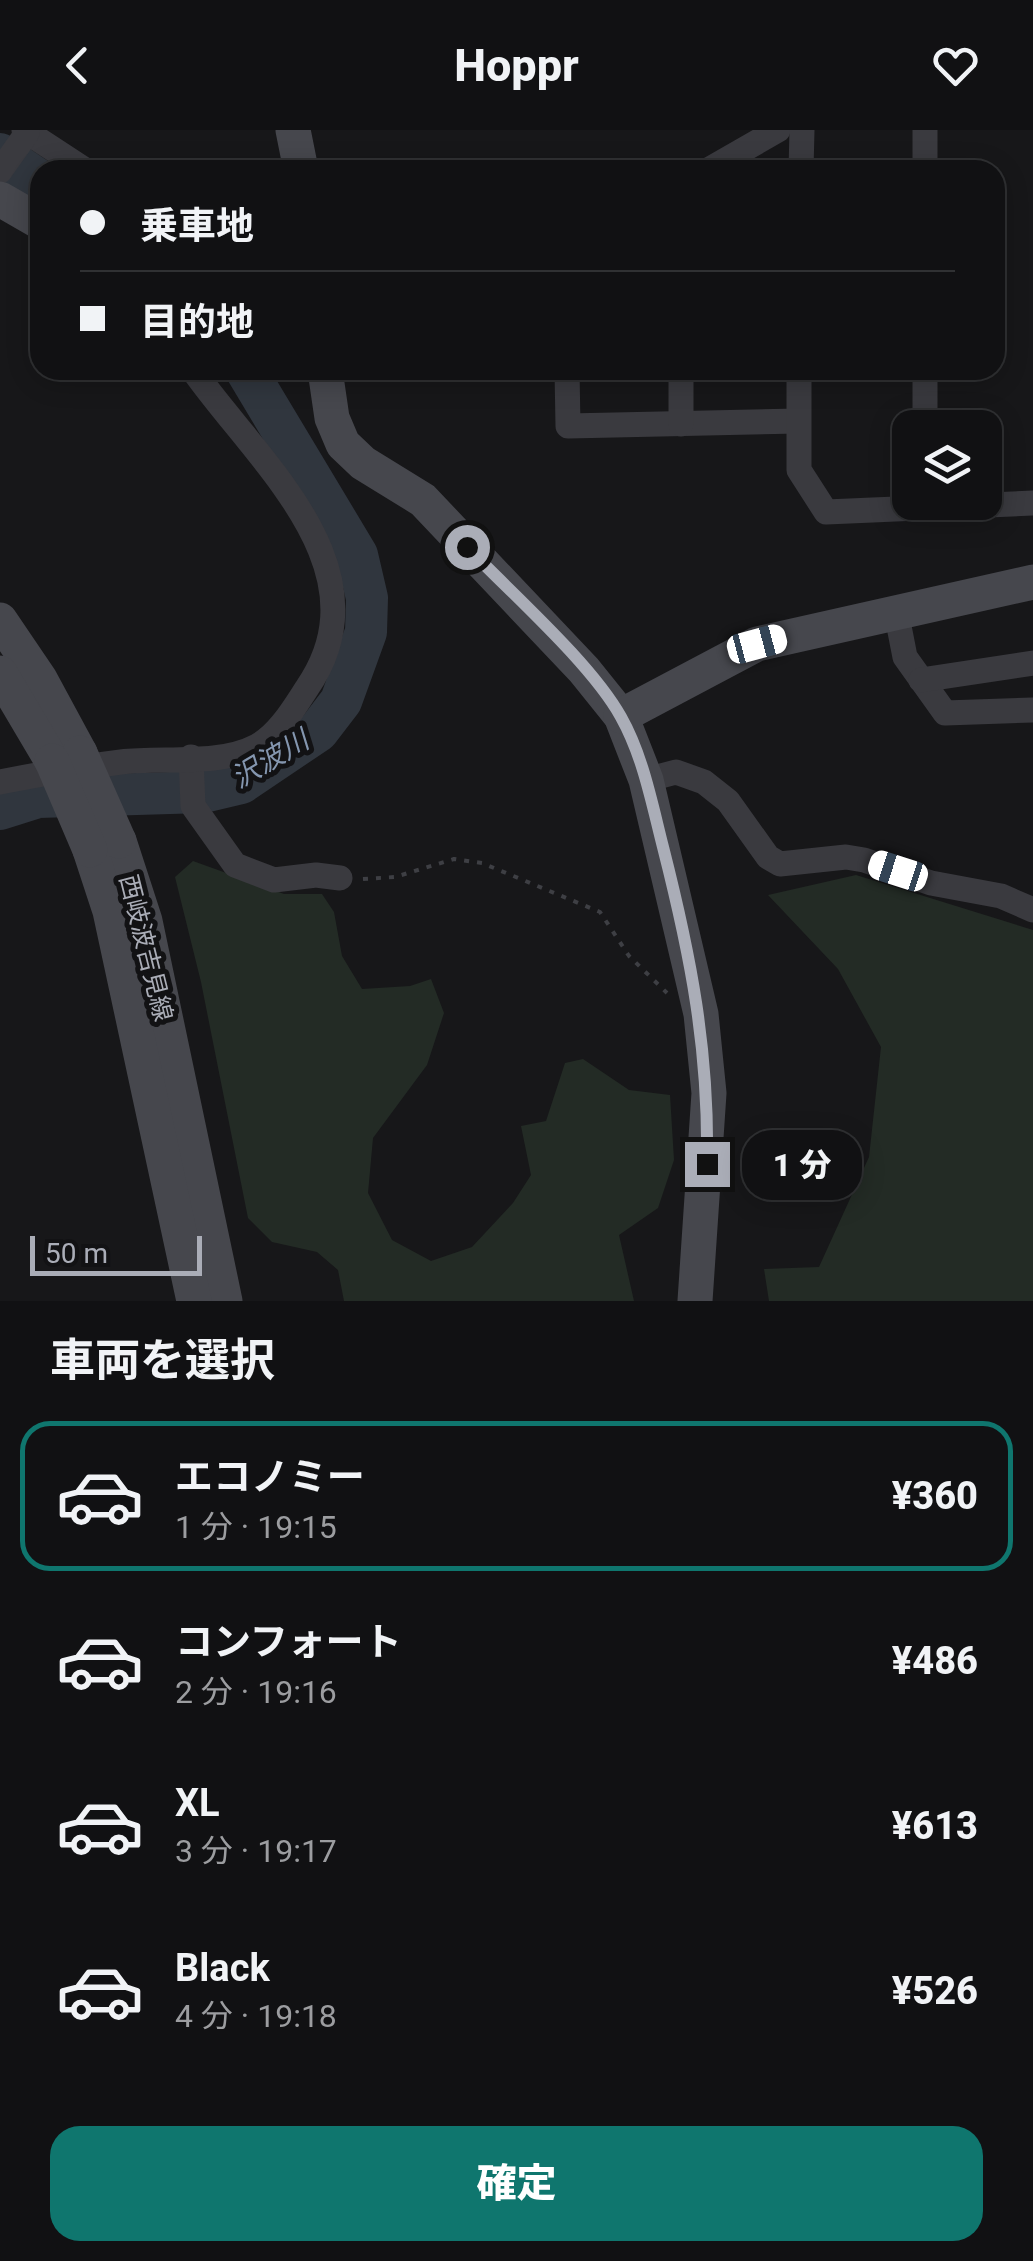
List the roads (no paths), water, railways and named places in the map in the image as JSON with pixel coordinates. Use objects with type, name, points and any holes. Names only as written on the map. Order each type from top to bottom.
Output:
[{"type":"street","points":[[292,130],[299,160]]},
{"type":"street","points":[[726,160],[778,130]]},
{"type":"street","points":[[801,160],[802,130]]},
{"type":"street","points":[[925,130],[925,160]]},
{"type":"street","points":[[0,171],[24,134],[68,160]]},
{"type":"street","points":[[0,200],[30,216]]},
{"type":"street","points":[[0,782],[121,762],[191,763],[258,746],[286,720],[316,676],[332,636],[333,606],[315,534],[276,475],[201,380]]},
{"type":"street","points":[[326,380],[332,418],[343,444],[362,463],[423,500],[584,670],[621,716],[646,780],[701,1014],[709,1093],[695,1301]]},
{"type":"street","points":[[567,380],[568,426],[798,421]]},
{"type":"street","points":[[681,380],[681,424]]},
{"type":"street","points":[[799,380],[799,470],[826,512],[892,508]]},
{"type":"street","points":[[925,380],[925,410]]},
{"type":"street","points":[[1002,503],[1033,502]]},
{"type":"street","points":[[621,716],[757,644],[1033,582]]},
{"type":"street","points":[[896,610],[906,658],[945,712],[1033,710]]},
{"type":"street","name":"西岐波吉見線","points":[[0,620],[40,679],[66,757],[104,846],[144,922],[225,1301]]},
{"type":"street","points":[[921,680],[1033,664]]},
{"type":"street","name":"西岐波吉見線","points":[[0,673],[66,757]]},
{"type":"street","points":[[191,763],[193,806],[236,865],[274,880],[316,875],[340,878]]},
{"type":"street","points":[[646,780],[676,772],[704,782],[728,801],[768,857],[780,864],[846,857],[864,860],[931,882],[1000,896],[1033,910]]},
{"type":"street","name":"西岐波吉見線","points":[[104,846],[110,911],[194,1301]]},
{"type":"waterway","name":"沢波川","points":[[0,154],[30,174]]},
{"type":"waterway","name":"沢波川","points":[[0,809],[38,797],[203,792],[241,783],[318,731],[341,701],[366,632],[367,598],[357,555],[252,380]]}]
